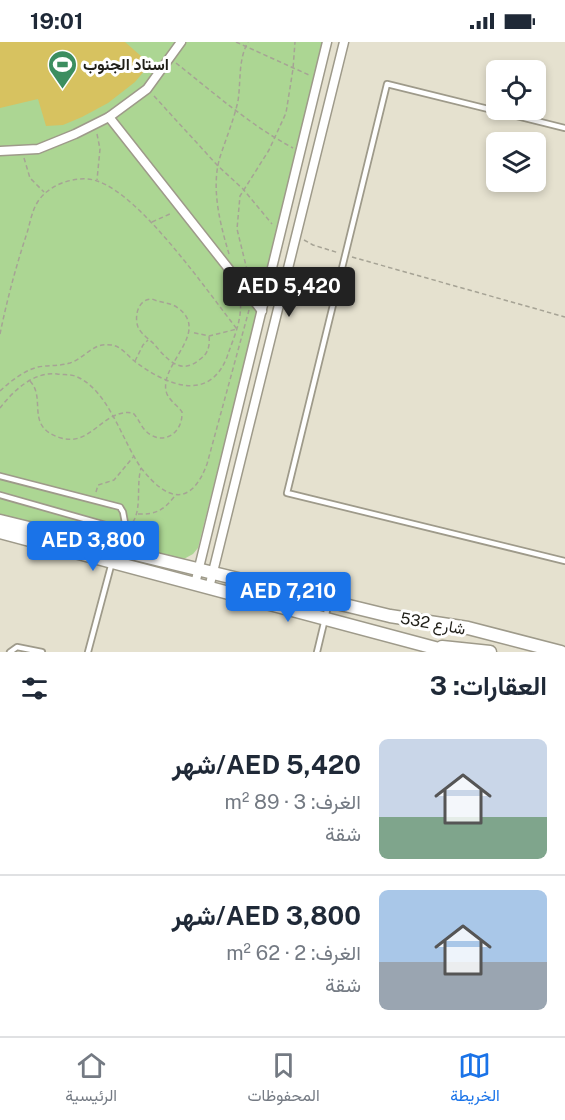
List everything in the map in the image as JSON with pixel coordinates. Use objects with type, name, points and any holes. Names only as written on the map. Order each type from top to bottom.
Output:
[{"type":"street","points":[[0,151],[38,149],[110,117],[147,88],[181,42]]},
{"type":"street","points":[[195,584],[327,42]]},
{"type":"street","points":[[209,588],[344,42]]},
{"type":"street","points":[[110,117],[262,311]]},
{"type":"street","name":"شارع 532","points":[[0,521],[329,602],[390,616],[468,628],[561,652]]},
{"type":"street","name":"شارع 532","points":[[0,532],[325,617],[388,636],[410,648],[450,652]]},
{"type":"street","points":[[426,649],[489,652]]},
{"type":"lane","points":[[565,128],[387,84],[287,493],[565,561]]},
{"type":"lane","points":[[0,476],[120,507],[131,552]]},
{"type":"lane","points":[[0,495],[127,531]]},
{"type":"lane","points":[[88,652],[112,562]]},
{"type":"lane","points":[[317,652],[329,602]]},
{"type":"lane","points":[[489,652],[492,635]]},
{"type":"lane","points":[[10,652],[13,648],[23,647],[42,652]]},
{"type":"path","points":[[236,42],[318,79]]},
{"type":"path","points":[[230,257],[221,222],[217,190],[218,166],[235,111],[245,47],[248,42]]},
{"type":"path","points":[[0,408],[19,387],[35,377],[52,373],[75,376],[99,395],[141,467],[165,492],[174,496],[183,495],[192,490],[201,480],[221,415],[233,361],[247,322],[250,297],[249,277],[237,228],[237,211],[243,189],[274,138],[286,112],[295,42]]},
{"type":"path","points":[[171,58],[235,111],[274,138],[300,152]]},
{"type":"path","points":[[147,88],[218,166],[243,189],[274,227],[282,230]]},
{"type":"path","points":[[95,124],[100,149],[97,181]]},
{"type":"path","points":[[23,150],[30,178],[45,192]]},
{"type":"path","points":[[0,334],[14,272],[36,204],[45,192],[68,181],[83,178],[97,181],[114,189],[128,200],[151,223],[237,330]]},
{"type":"path","points":[[151,223],[182,209]]},
{"type":"path","points":[[296,234],[313,245],[345,255],[565,317]]},
{"type":"path","points":[[0,392],[21,374],[39,367],[72,362],[89,349],[101,345],[111,345],[120,349],[134,362],[167,382],[188,386],[201,384],[222,370],[237,330],[241,306],[237,280]]},
{"type":"path","points":[[30,381],[36,387],[38,419],[46,431],[56,436],[68,440],[84,437],[112,416],[123,412],[133,413],[144,429],[154,436],[171,436],[182,423],[182,412],[166,393],[167,382],[172,364],[190,332],[186,316],[172,305],[148,298],[140,306],[137,318],[141,332],[172,364],[187,366],[195,363],[207,353],[210,336]]},
{"type":"path","points":[[190,332],[210,336],[237,330]]},
{"type":"path","points":[[134,362],[149,339]]},
{"type":"path","points":[[94,500],[98,485],[114,480],[135,455]]},
{"type":"path","points":[[127,531],[137,514],[137,481],[141,467]]},
{"type":"path","points":[[137,514],[151,515],[166,508],[174,496]]},
{"type":"green space","points":[[0,42],[325,42],[198,548],[182,560],[0,515]]},
{"type":"building","name":"استاد الجنوب","points":[[0,42],[125,42],[150,64],[135,82],[108,103],[63,125],[46,126],[38,99],[0,108]]},
{"type":"place","name":"استاد الجنوب","points":[[62,90]]}]
